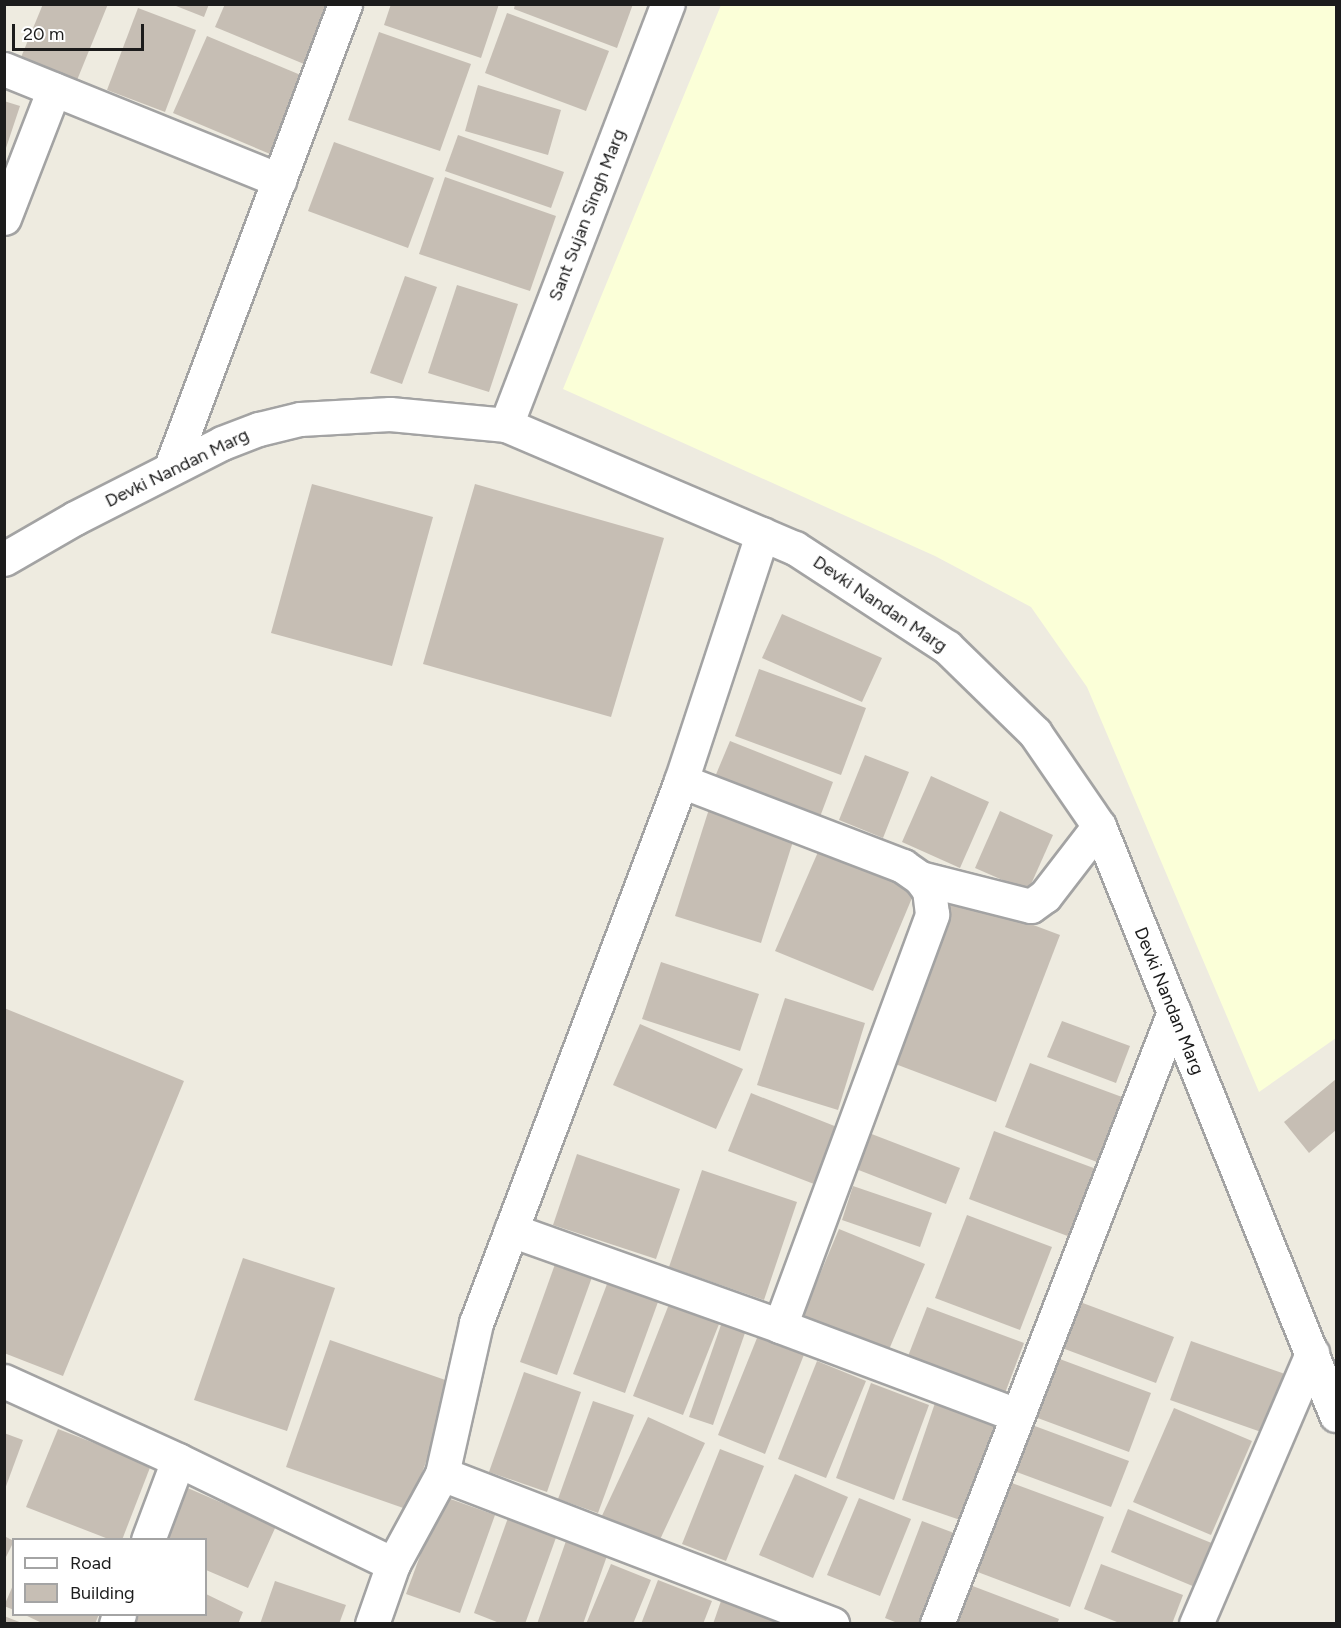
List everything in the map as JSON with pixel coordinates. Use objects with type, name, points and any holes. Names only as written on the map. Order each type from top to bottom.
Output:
[{"type":"street","points":[[171,466],[345,4]]},
{"type":"street","name":"Sant Sujan Singh Marg","points":[[506,425],[668,4]]},
{"type":"street","points":[[4,69],[279,180]]},
{"type":"street","points":[[4,218],[54,89]]},
{"type":"street","name":"Devki Nandan Marg","points":[[4,559],[171,466],[250,432],[300,419],[390,414],[506,425],[795,548],[947,646],[1035,733],[1099,826],[1336,1415]]},
{"type":"street","points":[[372,1623],[393,1564],[442,1474],[476,1323],[681,781],[762,534]]},
{"type":"street","points":[[681,781],[903,866],[920,878],[929,890],[932,914],[780,1326]]},
{"type":"street","points":[[920,878],[1031,906],[1045,896],[1099,826]]},
{"type":"street","points":[[937,1623],[1174,1012]]},
{"type":"street","points":[[511,1230],[780,1326],[1017,1415]]},
{"type":"street","points":[[1196,1623],[1312,1353]]},
{"type":"street","points":[[4,1381],[178,1460],[393,1564]]},
{"type":"street","points":[[148,1538],[178,1460]]},
{"type":"street","points":[[442,1474],[832,1623]]},
{"type":"shaded area","points":[[721,5],[1336,5],[1336,1038],[1259,1092],[1087,687],[1031,607],[935,556],[563,389]]},
{"type":"building","points":[[43,4],[108,4],[73,90],[17,67]]},
{"type":"building","points":[[171,4],[209,4],[204,17]]},
{"type":"building","points":[[225,4],[329,4],[304,64],[215,27]]},
{"type":"building","points":[[391,4],[499,4],[481,58],[384,25]]},
{"type":"building","points":[[515,4],[633,4],[617,48],[514,9]]},
{"type":"building","points":[[138,8],[196,30],[165,112],[107,90]]},
{"type":"building","points":[[507,13],[609,51],[586,111],[485,73]]},
{"type":"building","points":[[379,32],[471,64],[440,151],[348,120]]},
{"type":"building","points":[[207,36],[303,76],[270,154],[173,113]]},
{"type":"building","points":[[478,85],[561,110],[548,155],[465,131]]},
{"type":"building","points":[[4,101],[20,106],[5,151],[4,150]]},
{"type":"building","points":[[458,135],[564,172],[551,208],[445,171]]},
{"type":"building","points":[[334,142],[434,178],[408,248],[308,211]]},
{"type":"building","points":[[445,177],[556,216],[530,291],[419,254]]},
{"type":"building","points":[[405,276],[437,287],[402,384],[370,373]]},
{"type":"building","points":[[457,285],[518,304],[489,392],[428,373]]},
{"type":"building","points":[[312,484],[433,517],[392,666],[271,633]]},
{"type":"building","points":[[475,484],[664,538],[611,717],[423,664]]},
{"type":"building","points":[[782,614],[882,658],[862,702],[762,658]]},
{"type":"building","points":[[759,669],[866,708],[841,775],[735,736]]},
{"type":"building","points":[[730,741],[833,782],[817,825],[712,784]]},
{"type":"building","points":[[865,755],[909,772],[883,838],[839,820]]},
{"type":"building","points":[[931,776],[989,802],[960,868],[902,842]]},
{"type":"building","points":[[709,809],[795,835],[761,943],[675,916]]},
{"type":"building","points":[[1000,811],[1053,835],[1028,891],[975,868]]},
{"type":"building","points":[[821,845],[917,886],[873,991],[775,951]]},
{"type":"building","points":[[954,895],[1060,935],[996,1102],[890,1062]]},
{"type":"building","points":[[661,962],[759,994],[740,1051],[642,1019]]},
{"type":"building","points":[[785,998],[865,1023],[838,1110],[757,1085]]},
{"type":"building","points":[[4,1008],[184,1081],[63,1376],[4,1353]]},
{"type":"building","points":[[1062,1021],[1130,1046],[1116,1083],[1047,1057]]},
{"type":"building","points":[[640,1024],[743,1069],[716,1129],[613,1085]]},
{"type":"building","points":[[1030,1063],[1122,1097],[1097,1162],[1005,1127]]},
{"type":"building","points":[[1336,1079],[1336,1130],[1309,1153],[1284,1122]]},
{"type":"building","points":[[751,1093],[837,1127],[814,1184],[728,1151]]},
{"type":"building","points":[[994,1131],[1099,1170],[1073,1238],[969,1199]]},
{"type":"building","points":[[869,1133],[960,1168],[946,1204],[856,1169]]},
{"type":"building","points":[[577,1154],[680,1189],[656,1259],[553,1225]]},
{"type":"building","points":[[702,1170],[797,1202],[764,1300],[669,1267]]},
{"type":"building","points":[[853,1186],[932,1213],[920,1247],[842,1220]]},
{"type":"building","points":[[967,1215],[1052,1247],[1020,1330],[935,1298]]},
{"type":"building","points":[[839,1229],[925,1264],[888,1352],[802,1317]]},
{"type":"building","points":[[559,1253],[596,1266],[557,1375],[520,1362]]},
{"type":"building","points":[[243,1258],[335,1288],[287,1431],[194,1400]]},
{"type":"building","points":[[607,1284],[658,1302],[625,1393],[573,1374]]},
{"type":"building","points":[[671,1299],[721,1319],[683,1415],[633,1396]]},
{"type":"building","points":[[1080,1302],[1174,1337],[1156,1383],[1062,1348]]},
{"type":"building","points":[[927,1307],[1024,1343],[1002,1401],[905,1364]]},
{"type":"building","points":[[722,1322],[746,1330],[713,1425],[689,1417]]},
{"type":"building","points":[[759,1333],[805,1352],[765,1454],[718,1435]]},
{"type":"building","points":[[330,1340],[454,1383],[409,1510],[286,1467]]},
{"type":"building","points":[[1191,1341],[1285,1374],[1264,1433],[1170,1400]]},
{"type":"building","points":[[1057,1358],[1151,1393],[1129,1452],[1035,1417]]},
{"type":"building","points":[[817,1361],[866,1381],[826,1478],[778,1459]]},
{"type":"building","points":[[524,1372],[581,1392],[547,1492],[489,1472]]},
{"type":"building","points":[[871,1383],[929,1405],[894,1500],[836,1478]]},
{"type":"building","points":[[593,1401],[634,1415],[598,1513],[558,1499]]},
{"type":"building","points":[[935,1403],[999,1424],[966,1522],[902,1500]]},
{"type":"building","points":[[1174,1408],[1252,1441],[1211,1535],[1133,1502]]},
{"type":"building","points":[[648,1417],[705,1443],[657,1546],[600,1520]]},
{"type":"building","points":[[1024,1422],[1129,1461],[1111,1507],[1006,1468]]},
{"type":"building","points":[[58,1429],[151,1465],[123,1538],[106,1538],[26,1507]]},
{"type":"building","points":[[4,1433],[23,1440],[5,1489],[4,1489]]},
{"type":"building","points":[[720,1449],[764,1466],[726,1561],[682,1544]]},
{"type":"building","points":[[795,1474],[848,1497],[813,1578],[759,1555]]},
{"type":"building","points":[[1009,1482],[1104,1517],[1070,1607],[975,1571]]},
{"type":"building","points":[[176,1483],[276,1526],[248,1588],[207,1570],[207,1538],[151,1538]]},
{"type":"building","points":[[442,1496],[495,1515],[460,1613],[406,1594]]},
{"type":"building","points":[[859,1498],[911,1519],[880,1596],[827,1575]]},
{"type":"building","points":[[1128,1509],[1214,1544],[1195,1587],[1111,1552]]},
{"type":"building","points":[[509,1515],[558,1532],[525,1624],[502,1624],[474,1613]]},
{"type":"building","points":[[922,1521],[954,1533],[920,1624],[900,1624],[885,1618]]},
{"type":"building","points":[[4,1536],[12,1540],[12,1545],[4,1561]]},
{"type":"building","points":[[567,1538],[608,1553],[583,1624],[537,1624]]},
{"type":"building","points":[[611,1564],[651,1580],[633,1624],[586,1624]]},
{"type":"building","points":[[1101,1564],[1183,1595],[1172,1624],[1122,1624],[1084,1609]]},
{"type":"building","points":[[658,1580],[712,1601],[703,1624],[641,1624]]},
{"type":"building","points":[[275,1581],[346,1605],[339,1624],[260,1624]]},
{"type":"building","points":[[970,1585],[1059,1619],[1057,1624],[956,1624]]},
{"type":"building","points":[[12,1588],[12,1609],[4,1606]]},
{"type":"building","points":[[207,1594],[243,1612],[238,1624],[123,1624],[126,1616],[207,1616]]},
{"type":"building","points":[[721,1601],[774,1621],[773,1624],[713,1624]]},
{"type":"building","points":[[4,1616],[22,1623],[22,1624],[4,1624]]},
{"type":"building","points":[[27,1616],[98,1616],[95,1624],[44,1624]]}]
